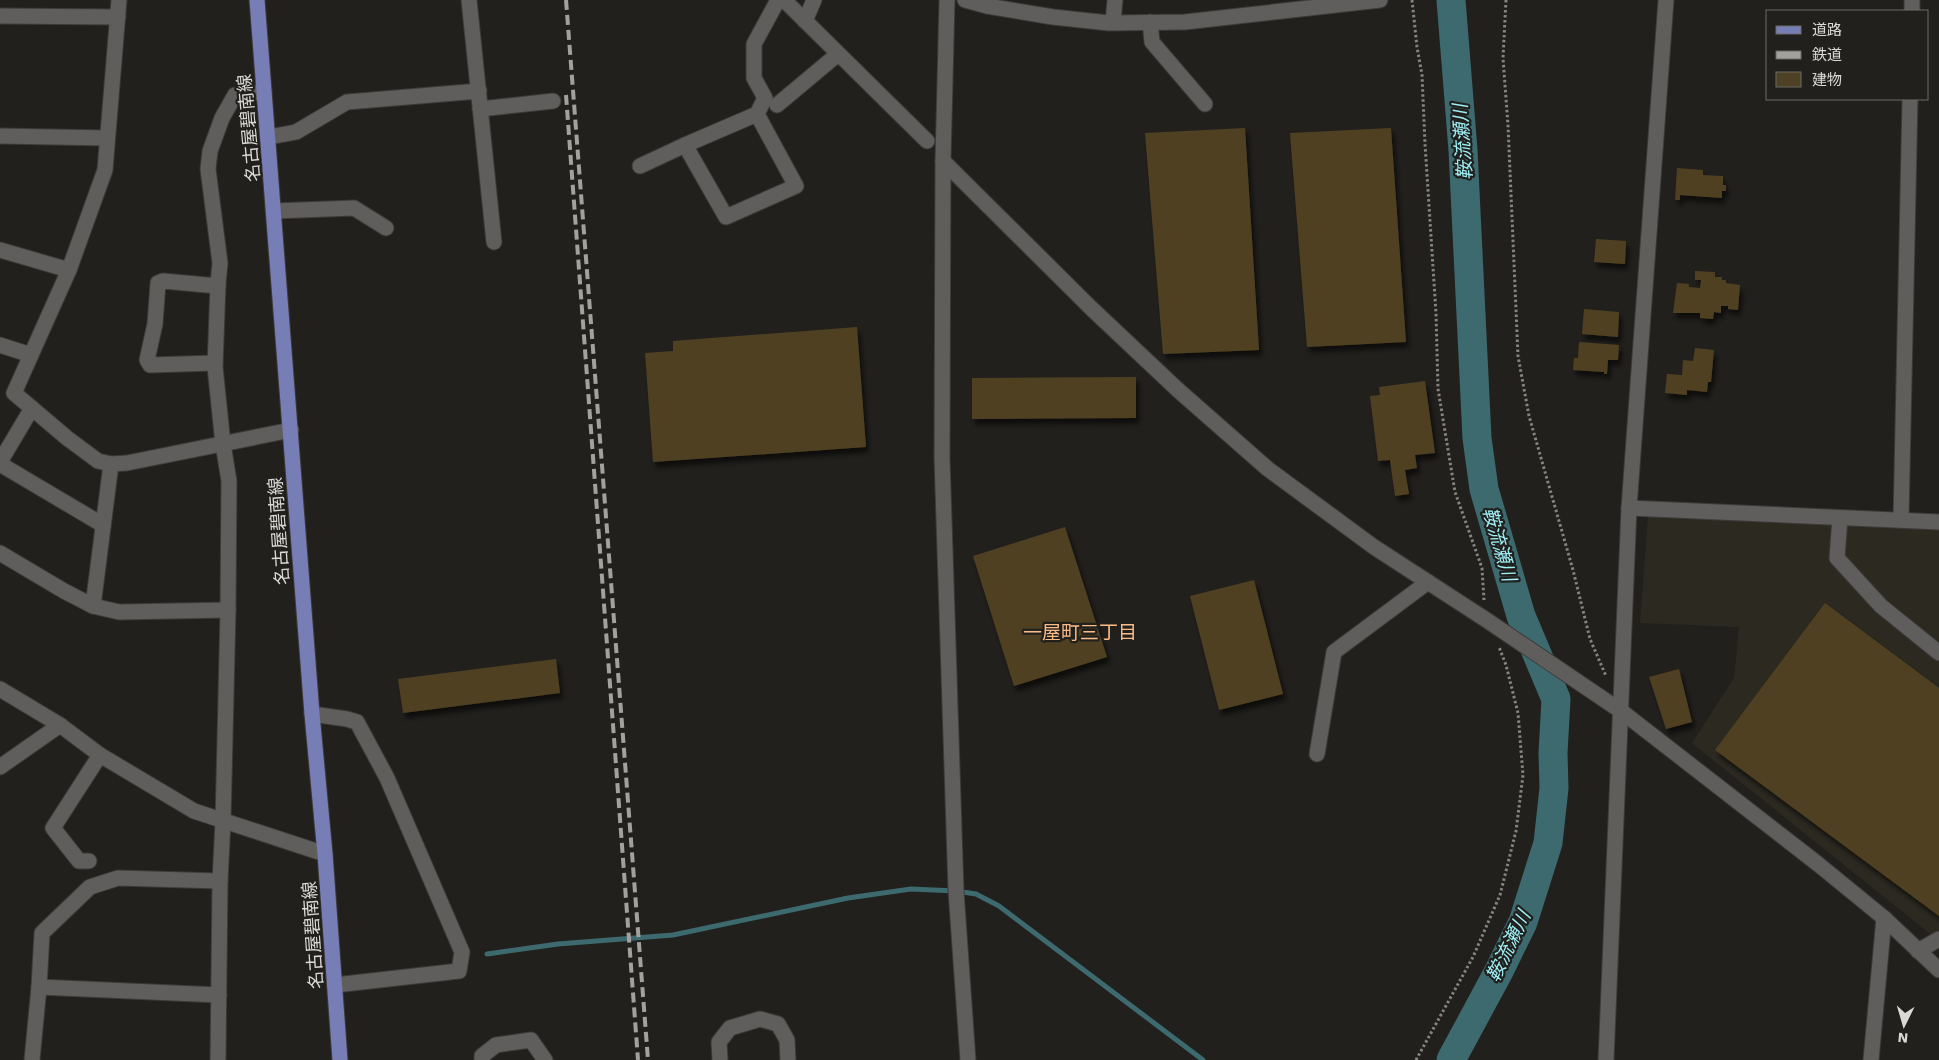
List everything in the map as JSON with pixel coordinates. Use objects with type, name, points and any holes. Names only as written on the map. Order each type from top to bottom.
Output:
[{"type":"main road","name":"名古屋碧南線","points":[[257,0],[340,1060]]},
{"type":"street","points":[[119,0],[105,170],[69,270],[14,393],[67,438],[98,460],[111,464],[127,463],[291,430]]},
{"type":"street","points":[[469,0],[494,242]]},
{"type":"street","points":[[640,166],[757,114],[765,98],[754,78],[754,44],[778,0]]},
{"type":"street","points":[[784,0],[927,141]]},
{"type":"street","points":[[805,22],[814,0]]},
{"type":"street","points":[[947,0],[943,161],[942,458],[956,891],[968,1060]]},
{"type":"street","points":[[965,0],[987,6],[1053,17],[1113,22],[1185,22],[1261,6],[1380,0]]},
{"type":"street","points":[[1113,22],[1115,0]]},
{"type":"street","points":[[1606,1060],[1628,508],[1666,0]]},
{"type":"street","points":[[0,16],[118,17]]},
{"type":"street","points":[[1150,22],[1152,42],[1204,104]]},
{"type":"street","points":[[777,105],[838,54]]},
{"type":"street","points":[[269,137],[296,132],[347,102],[478,91]]},
{"type":"street","points":[[218,1060],[229,481],[223,444],[215,364],[220,263],[208,169],[210,150],[222,118],[235,95],[264,92]]},
{"type":"street","points":[[1901,520],[1910,100]]},
{"type":"street","points":[[480,109],[553,101]]},
{"type":"street","points":[[685,145],[726,217],[796,186],[757,114]]},
{"type":"street","points":[[0,136],[107,138]]},
{"type":"street","points":[[943,161],[1091,308],[1178,390],[1268,469],[1374,547],[1493,624],[1621,711],[1818,864],[1884,918],[1939,970]]},
{"type":"street","points":[[274,211],[354,208],[386,228]]},
{"type":"street","points":[[0,250],[69,270]]},
{"type":"street","points":[[215,364],[150,365],[146,360],[155,324],[158,283],[163,281],[218,286]]},
{"type":"street","points":[[0,345],[31,355]]},
{"type":"street","points":[[32,408],[0,463],[103,525]]},
{"type":"street","points":[[93,606],[111,464]]},
{"type":"street","points":[[1628,508],[1939,522]]},
{"type":"street","points":[[1840,518],[1836,558],[1881,606],[1939,653]]},
{"type":"street","points":[[0,553],[93,606],[119,612],[228,610]]},
{"type":"street","points":[[1317,754],[1334,652],[1428,582]]},
{"type":"street","points":[[0,689],[60,725],[100,755],[194,812],[325,854]]},
{"type":"street","points":[[312,714],[357,722],[387,778],[462,952],[459,971],[335,985]]},
{"type":"street","points":[[0,767],[60,725]]},
{"type":"street","points":[[89,861],[79,861],[53,828],[100,755]]},
{"type":"street","points":[[32,1060],[42,933],[90,887],[118,878],[220,881]]},
{"type":"street","points":[[1872,1060],[1884,918]]},
{"type":"street","points":[[1918,951],[1939,939]]},
{"type":"street","points":[[39,987],[218,995]]},
{"type":"street","points":[[720,1060],[719,1042],[730,1028],[760,1019],[778,1024],[787,1040],[788,1060]]},
{"type":"street","points":[[482,1060],[482,1056],[496,1045],[531,1040],[545,1060]]},
{"type":"path","points":[[1412,0],[1422,75],[1436,313],[1438,389],[1455,492],[1482,568],[1484,600],[1506,665],[1518,713],[1523,775],[1516,831],[1500,896],[1473,957],[1416,1060]]},
{"type":"path","points":[[1506,0],[1503,58],[1508,125],[1518,356],[1529,416],[1573,570],[1590,639],[1609,684]]},
{"type":"shaded area","points":[[1648,515],[1830,522],[1939,530],[1939,941],[1692,743],[1734,678],[1739,627],[1640,623]]},
{"type":"building","points":[[1245,128],[1259,350],[1163,354],[1145,133]]},
{"type":"building","points":[[1391,128],[1406,342],[1307,347],[1290,133]]},
{"type":"building","points":[[1677,168],[1703,170],[1703,175],[1723,176],[1723,185],[1726,185],[1726,191],[1722,191],[1722,198],[1680,195],[1680,200],[1675,200]]},
{"type":"building","points":[[1596,239],[1626,241],[1625,264],[1594,262]]},
{"type":"building","points":[[1695,271],[1715,272],[1715,277],[1722,277],[1722,280],[1726,280],[1726,283],[1740,285],[1738,310],[1728,309],[1728,306],[1721,306],[1721,313],[1714,312],[1713,319],[1700,318],[1700,313],[1673,313],[1677,283],[1689,284],[1689,287],[1700,288],[1701,280],[1695,280]]},
{"type":"building","points":[[1584,309],[1619,312],[1618,337],[1582,334]]},
{"type":"building","points":[[857,327],[866,447],[653,462],[645,353],[673,351],[673,341]]},
{"type":"building","points":[[1579,342],[1619,345],[1618,360],[1608,360],[1607,374],[1604,374],[1604,372],[1573,370],[1574,358],[1578,358]]},
{"type":"building","points":[[1695,348],[1714,350],[1711,382],[1708,382],[1707,392],[1687,390],[1687,395],[1665,393],[1667,374],[1682,375],[1683,360],[1693,361]]},
{"type":"building","points":[[1136,377],[1136,418],[972,419],[972,378]]},
{"type":"building","points":[[1425,381],[1435,453],[1415,455],[1417,468],[1405,470],[1409,494],[1395,496],[1390,460],[1378,461],[1370,396],[1380,395],[1379,387]]},
{"type":"building","points":[[1065,527],[1107,657],[1014,686],[973,556]]},
{"type":"building","points":[[1254,580],[1283,694],[1219,710],[1190,596]]},
{"type":"building","points":[[1825,603],[1939,688],[1939,916],[1715,750]]},
{"type":"building","points":[[556,659],[560,693],[403,713],[398,679]]},
{"type":"building","points":[[1679,669],[1692,722],[1666,729],[1649,677]]},
{"type":"waterway","name":"鞍流瀬川","points":[[1451,0],[1463,150],[1477,438],[1484,489],[1521,616],[1556,699],[1553,753],[1554,788],[1548,843],[1523,922],[1451,1060]]},
{"type":"waterway","points":[[487,954],[558,944],[673,935],[848,898],[911,889],[956,891],[976,894],[999,906],[1203,1060]]},
{"type":"railway","points":[[566,0],[648,1060]]},
{"type":"railway","points":[[566,95],[638,1060]]},
{"type":"district","name":"一屋町三丁目","points":[[1080,632]]}]
